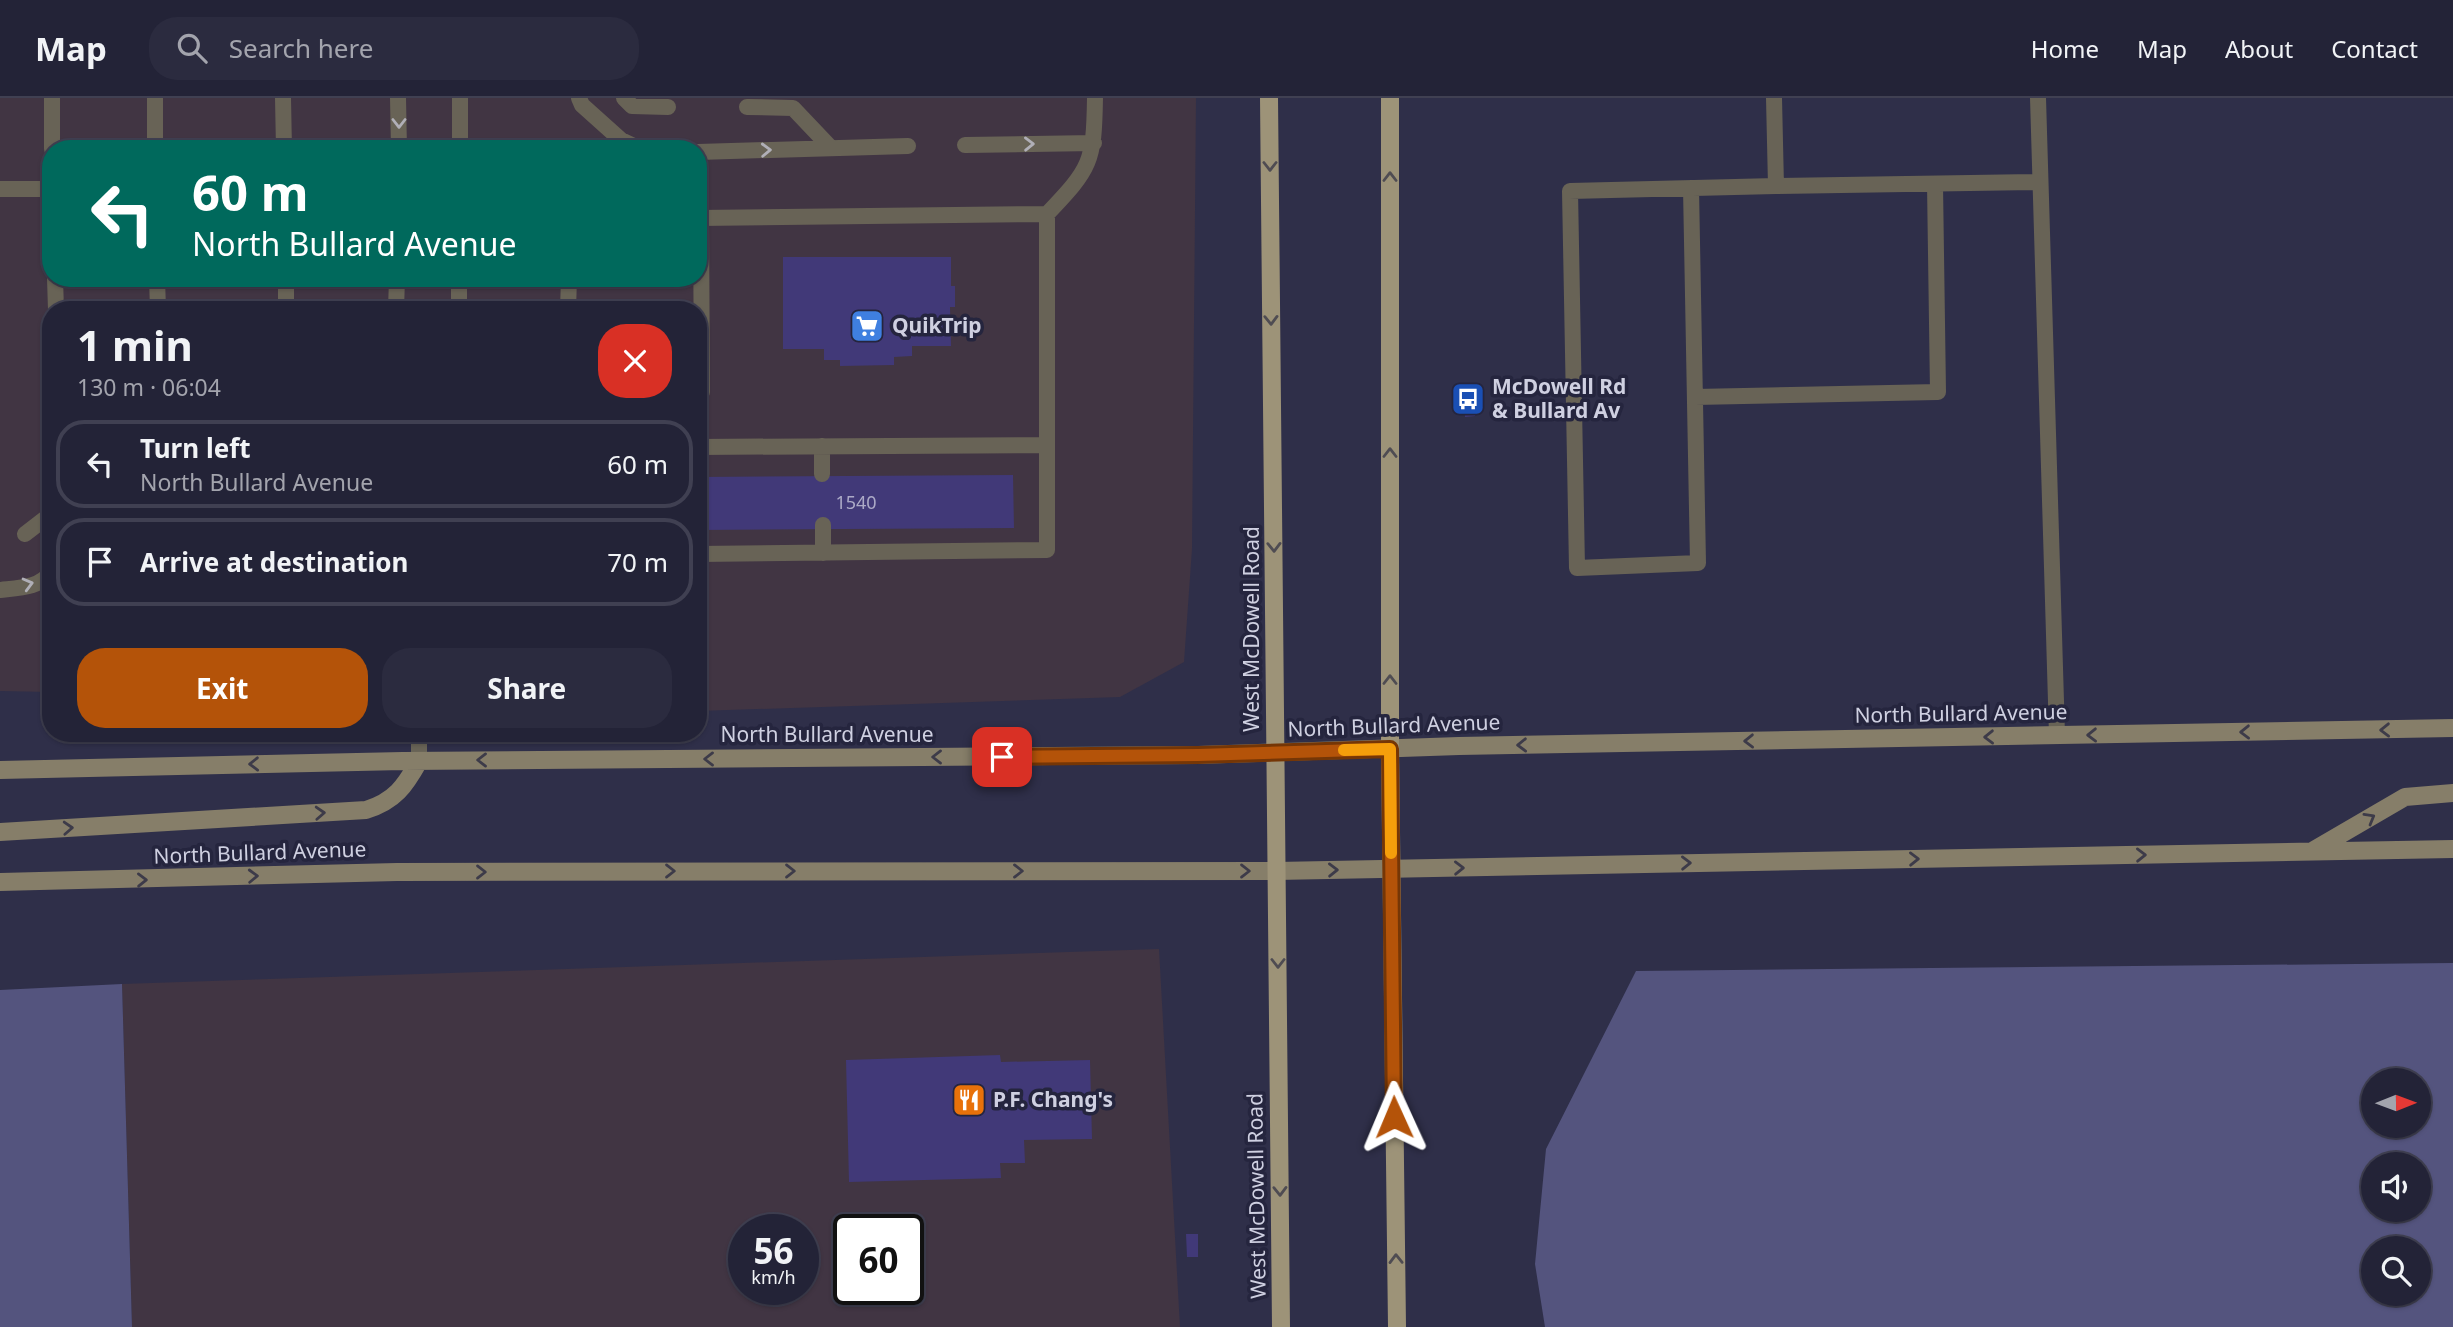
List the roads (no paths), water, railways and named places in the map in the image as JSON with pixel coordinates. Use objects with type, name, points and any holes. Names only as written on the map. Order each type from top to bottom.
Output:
[{"type":"main road","name":"West McDowell Road","points":[[1269,98],[1281,1327]]},
{"type":"main road","points":[[1390,98],[1390,749],[1397,1327]]},
{"type":"main road","name":"North Bullard Avenue","points":[[0,770],[419,761],[1275,753],[2453,728]]},
{"type":"main road","points":[[0,832],[366,810],[382,805],[400,794],[419,761]]},
{"type":"main road","points":[[2311,852],[2405,797],[2453,793]]},
{"type":"main road","name":"North Bullard Avenue","points":[[0,883],[397,872],[1276,871],[2453,849]]},
{"type":"lane","points":[[51,98],[52,140]]},
{"type":"lane","points":[[155,98],[155,140]]},
{"type":"lane","points":[[283,98],[284,140]]},
{"type":"lane","points":[[398,98],[399,140]]},
{"type":"lane","points":[[460,98],[460,140]]},
{"type":"lane","points":[[579,98],[582,105],[621,140]]},
{"type":"lane","points":[[624,98],[632,106],[668,107]]},
{"type":"lane","points":[[707,554],[1047,550],[1047,214],[1082,177],[1094,143],[1095,98]]},
{"type":"lane","points":[[1774,98],[1776,186]]},
{"type":"lane","points":[[2038,98],[2057,735]]},
{"type":"lane","points":[[747,107],[793,108],[831,148]]},
{"type":"lane","points":[[965,145],[1094,143]]},
{"type":"lane","points":[[707,152],[908,145]]},
{"type":"lane","points":[[1690,188],[1698,563],[1577,568],[1570,191],[1690,188],[1776,186],[2040,182]]},
{"type":"lane","points":[[1695,397],[1938,391],[1936,184]]},
{"type":"lane","points":[[0,189],[42,189]]},
{"type":"lane","points":[[707,218],[1047,214]]},
{"type":"lane","points":[[707,447],[1047,445]]},
{"type":"lane","points":[[822,446],[822,474]]},
{"type":"lane","points":[[24,534],[42,521]]},
{"type":"lane","points":[[823,525],[823,553]]},
{"type":"lane","points":[[0,590],[31,586],[42,580]]},
{"type":"lane","points":[[419,742],[419,761]]},
{"type":"place","name":"QuikTrip","points":[[867,326]]},
{"type":"place","name":"McDowell Rd & Bullard Av","points":[[1468,399]]},
{"type":"place","name":"P.F. Chang's","points":[[969,1100]]}]
